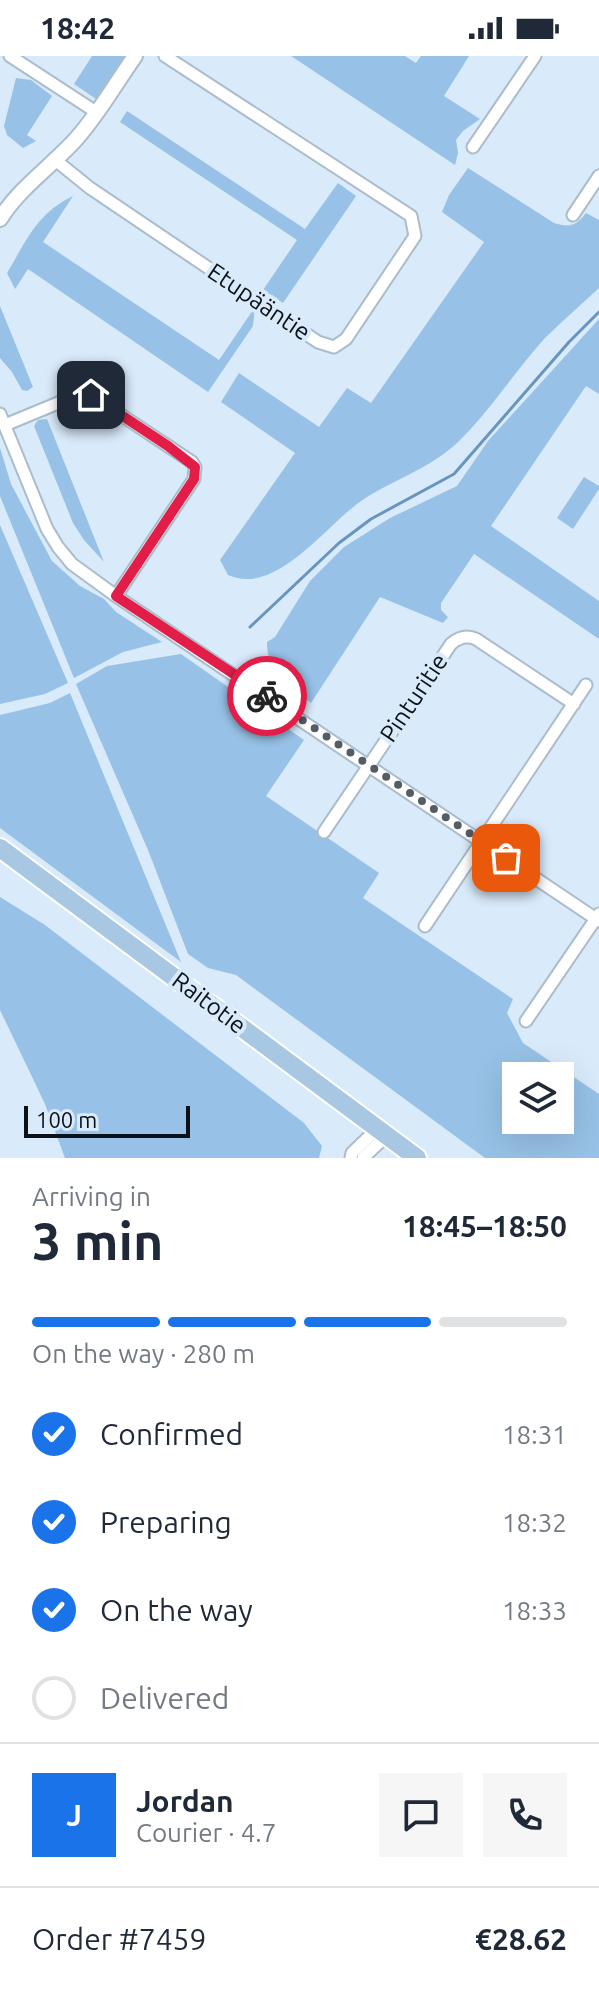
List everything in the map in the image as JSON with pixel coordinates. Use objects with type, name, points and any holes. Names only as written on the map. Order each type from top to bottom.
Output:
[{"type":"main road","name":"Raitotie","points":[[0,848],[417,1158]]},
{"type":"street","points":[[10,56],[96,112]]},
{"type":"street","points":[[0,219],[8,206],[77,138],[135,56]]},
{"type":"street","name":"Etupääntie","points":[[54,159],[90,188],[318,342],[334,347],[346,339],[415,236],[411,216],[165,56]]},
{"type":"street","points":[[473,147],[535,56]]},
{"type":"street","points":[[573,215],[599,176]]},
{"type":"street","points":[[116,596],[194,479],[195,467],[91,395],[75,396],[3,420],[47,529],[72,564],[116,596],[598,918],[526,1021]]},
{"type":"street","name":"Pinturitie","points":[[324,832],[451,644],[462,637],[476,639],[574,704]]},
{"type":"street","points":[[425,926],[586,685]]},
{"type":"street","points":[[351,1158],[352,1153],[382,1131]]},
{"type":"street","points":[[363,1158],[382,1131]]},
{"type":"shaded area","points":[[92,56],[125,56],[96,99],[74,84]]},
{"type":"shaded area","points":[[291,56],[405,56],[416,63],[421,56],[469,56],[444,96],[480,119],[456,140],[458,153],[455,165]]},
{"type":"shaded area","points":[[16,78],[31,80],[52,96],[27,135],[36,141],[23,148],[7,135],[4,126]]},
{"type":"shaded area","points":[[127,111],[305,229],[338,183],[356,196],[283,303],[263,290],[297,240],[120,122]]},
{"type":"shaded area","points":[[468,168],[554,223],[572,225],[586,213],[599,220],[599,288],[545,338],[481,417],[447,451],[364,499],[283,567],[265,576],[246,579],[228,575],[220,560],[295,453],[221,402],[239,373],[319,427],[347,388],[371,403],[484,242],[442,212],[449,195]]},
{"type":"shaded area","points":[[73,196],[43,242],[219,360],[255,307],[253,326],[208,392],[28,269],[15,289],[7,273],[27,239],[50,211]]},
{"type":"shaded area","points":[[0,306],[33,387],[27,391],[22,390],[0,358]]},
{"type":"shaded area","points":[[599,319],[599,394],[586,386],[491,526],[599,601],[599,639],[474,554],[441,603],[441,610],[448,617],[443,623],[380,597],[311,703],[275,670],[267,642],[275,637],[310,581],[344,547],[390,518],[457,486],[488,441]]},
{"type":"shaded area","points":[[47,419],[104,562],[73,523],[34,426],[38,420]]},
{"type":"shaded area","points":[[0,448],[11,484],[52,561],[80,586],[104,599],[116,612],[162,642],[123,652],[74,678],[0,496]]},
{"type":"shaded area","points":[[584,477],[599,489],[573,529],[557,518]]},
{"type":"shaded area","points":[[0,525],[68,683],[45,694],[0,704]]},
{"type":"shaded area","points":[[181,654],[304,740],[266,796],[379,873],[363,898],[513,999],[507,1013],[523,1043],[551,1062],[502,1062],[502,1134],[574,1134],[574,1077],[599,1094],[599,1158],[485,1158],[236,975],[208,968],[188,954],[148,850],[76,684],[107,666]]},
{"type":"shaded area","points":[[70,693],[181,962],[0,828],[0,715],[50,703]]},
{"type":"shaded area","points":[[0,897],[45,925],[304,1123],[322,1146],[319,1158],[65,1158],[45,1104],[0,1010]]},
{"type":"waterway","points":[[250,627],[339,543],[371,519],[454,474],[599,312]]},
{"type":"way so far","points":[[267,696],[506,858]]},
{"type":"route","points":[[91,395],[192,462],[196,473],[116,596],[267,696]]}]
